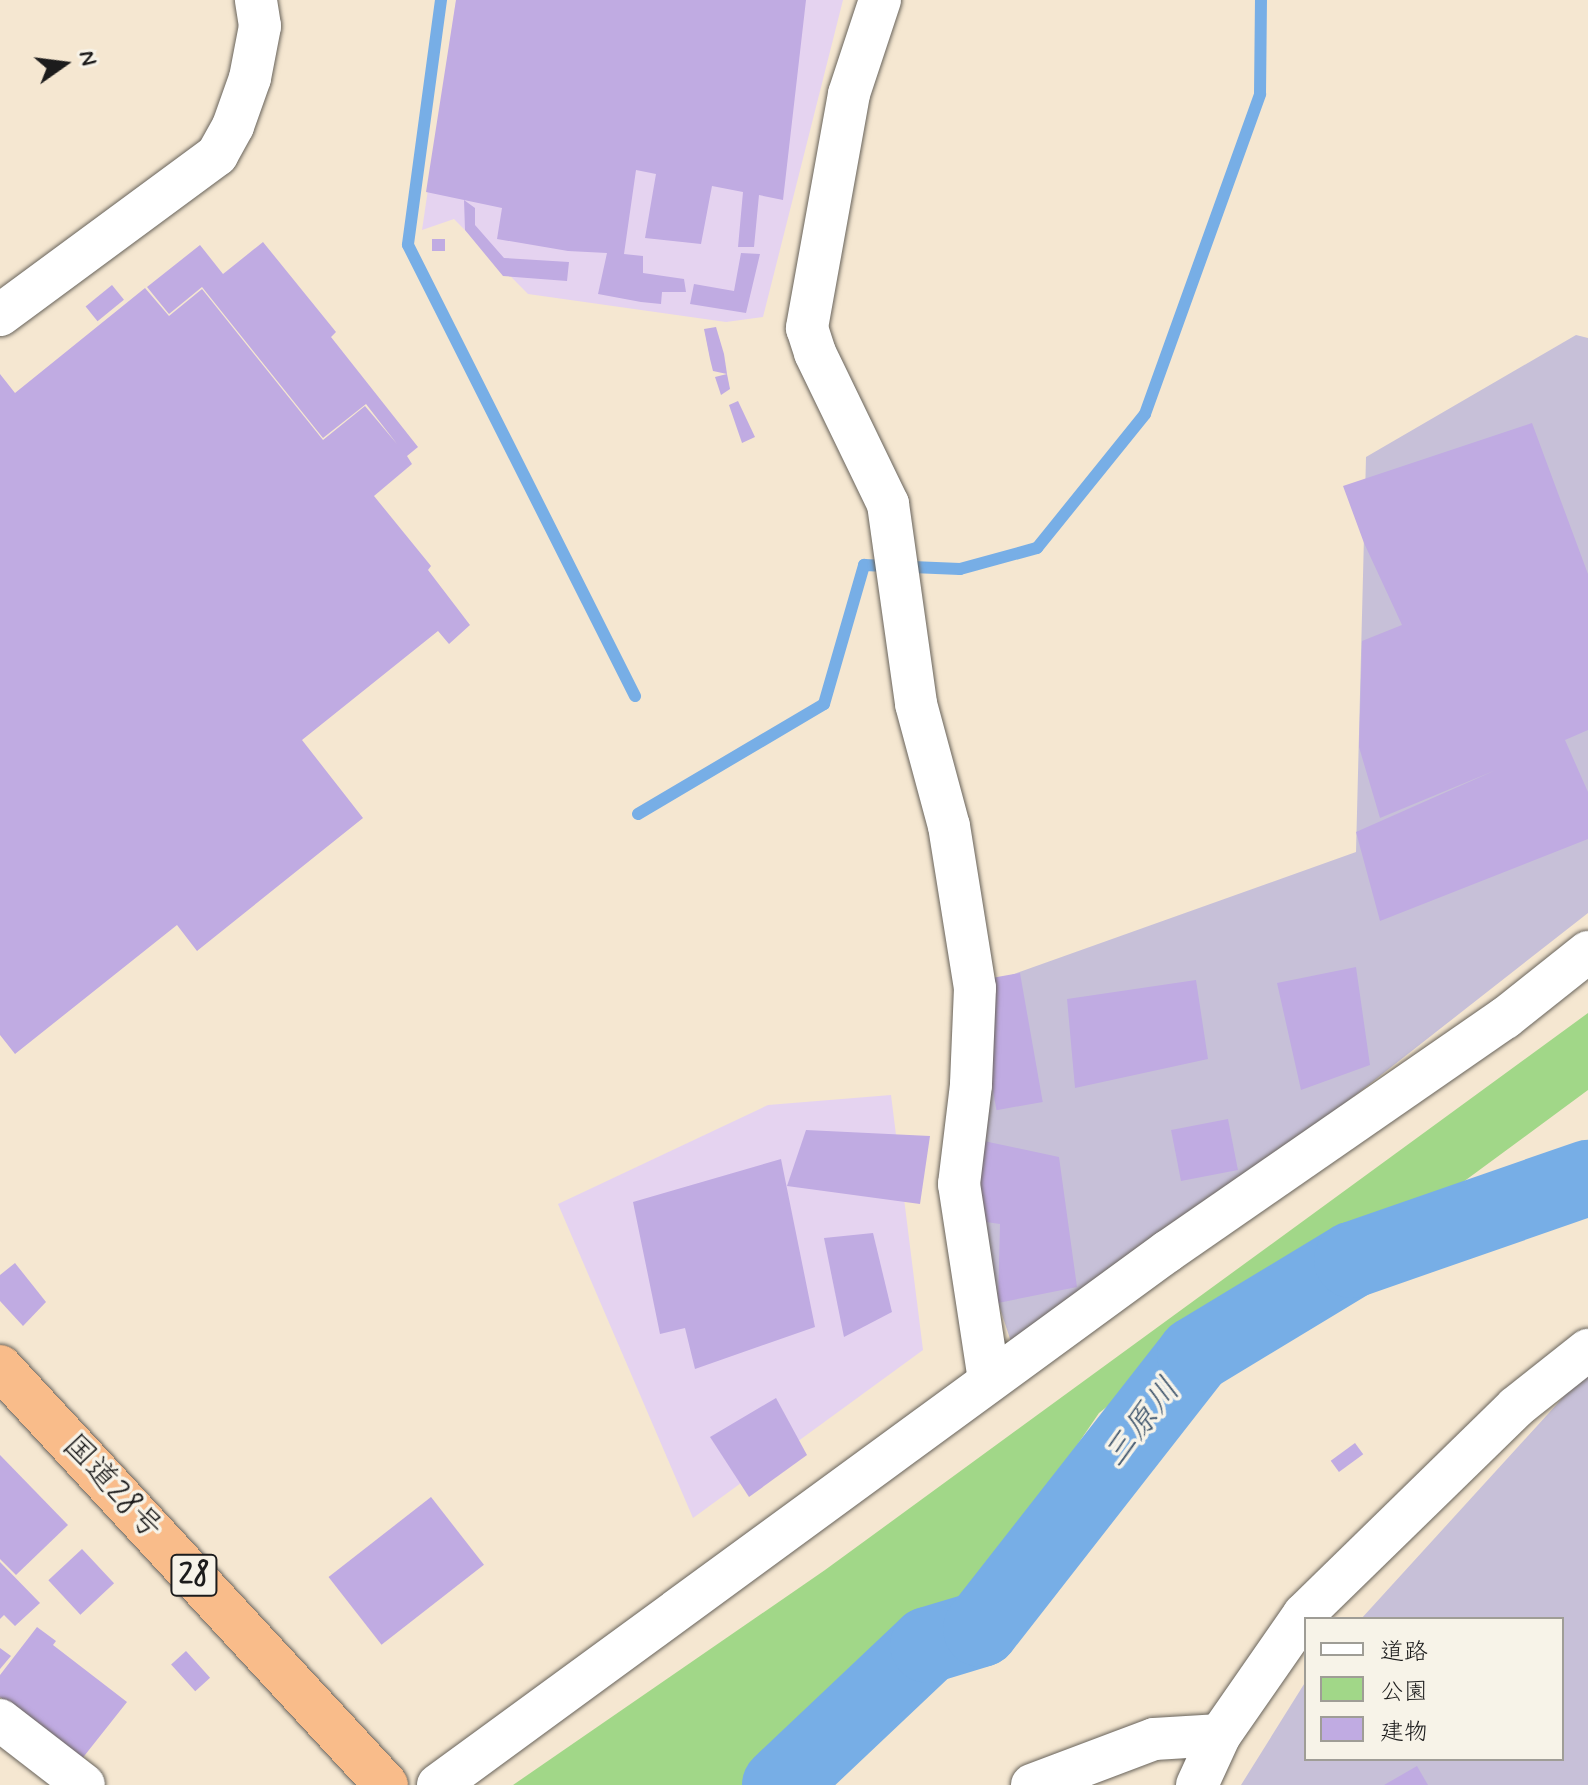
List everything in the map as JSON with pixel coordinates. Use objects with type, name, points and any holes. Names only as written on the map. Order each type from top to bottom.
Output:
[{"type":"highway","name":"国道28号","points":[[0,1367],[386,1785]]},
{"type":"street","points":[[0,315],[217,155],[233,126],[250,78],[260,26],[256,0]]},
{"type":"street","points":[[880,0],[849,94],[807,328],[815,353],[888,504],[916,704],[949,826],[975,988],[971,1085],[959,1184],[989,1380]]},
{"type":"street","points":[[438,1785],[989,1380],[1505,1018],[1588,952]]},
{"type":"street","points":[[1197,1785],[1220,1735],[1304,1614],[1516,1407],[1588,1350]]},
{"type":"street","points":[[0,1720],[84,1785]]},
{"type":"street","points":[[1032,1785],[1154,1739],[1220,1735]]},
{"type":"shaded area","points":[[456,0],[843,0],[763,317],[726,322],[528,294],[454,219],[422,230]]},
{"type":"shaded area","points":[[1576,335],[1588,338],[1588,913],[1017,1360],[959,1184],[975,988],[1356,852],[1366,457]]},
{"type":"shaded area","points":[[891,1095],[923,1350],[693,1518],[558,1204],[768,1105]]},
{"type":"shaded area","points":[[1588,1370],[1588,1785],[1241,1785],[1304,1684],[1304,1761],[1564,1761],[1564,1617],[1363,1617]]},
{"type":"green space","points":[[1588,1013],[1588,1090],[1421,1213],[1355,1240],[1198,1335],[1099,1413],[966,1608],[931,1625],[893,1663],[847,1722],[777,1775],[762,1785],[513,1785],[825,1570]]},
{"type":"building","points":[[456,0],[806,0],[783,200],[759,195],[754,247],[738,247],[743,192],[712,186],[701,244],[645,238],[656,174],[636,170],[624,254],[643,256],[643,273],[684,279],[686,292],[662,292],[661,304],[641,302],[598,294],[607,253],[568,251],[497,239],[502,208],[426,192]]},
{"type":"building","points":[[464,200],[475,208],[475,225],[504,258],[569,262],[567,281],[503,276],[465,230]]},
{"type":"building","points":[[432,239],[445,239],[445,251],[432,251]]},
{"type":"building","points":[[263,242],[336,332],[331,337],[418,447],[407,456],[412,464],[374,496],[431,566],[428,570],[470,625],[449,644],[438,631],[302,740],[363,818],[197,951],[177,925],[15,1054],[0,1035],[0,374],[15,393],[145,288],[169,316],[202,289],[323,440],[365,406],[397,444],[366,404],[323,438],[202,287],[169,314],[147,287],[200,245],[223,274]]},
{"type":"building","points":[[741,253],[760,254],[746,313],[690,304],[694,284],[734,291]]},
{"type":"building","points":[[112,285],[124,300],[98,321],[86,306]]},
{"type":"building","points":[[716,327],[727,374],[713,371],[710,359],[704,329]]},
{"type":"building","points":[[727,374],[730,389],[721,395],[715,377]]},
{"type":"building","points":[[738,401],[755,437],[742,443],[729,405]]},
{"type":"building","points":[[1532,423],[1588,574],[1588,730],[1565,740],[1588,792],[1588,839],[1380,921],[1356,832],[1496,770],[1380,818],[1359,747],[1362,641],[1402,625],[1364,543],[1343,486]]},
{"type":"building","points":[[1356,967],[1370,1065],[1301,1090],[1277,983]]},
{"type":"building","points":[[1020,973],[1043,1102],[996,1110],[974,981]]},
{"type":"building","points":[[1196,980],[1208,1059],[1075,1088],[1067,999]]},
{"type":"building","points":[[1228,1119],[1238,1170],[1181,1181],[1171,1130]]},
{"type":"building","points":[[806,1130],[930,1136],[920,1204],[787,1186]]},
{"type":"building","points":[[965,1137],[1059,1157],[1077,1287],[998,1303],[1000,1224],[965,1219]]},
{"type":"building","points":[[781,1159],[815,1327],[695,1369],[685,1328],[660,1334],[633,1202]]},
{"type":"building","points":[[873,1233],[892,1312],[844,1337],[824,1238]]},
{"type":"building","points":[[15,1263],[46,1302],[23,1326],[0,1301],[0,1275]]},
{"type":"building","points":[[776,1398],[807,1455],[749,1497],[710,1437]]},
{"type":"building","points":[[1355,1443],[1363,1454],[1339,1472],[1331,1461]]},
{"type":"building","points":[[0,1455],[68,1525],[16,1575],[0,1559]]},
{"type":"building","points":[[431,1497],[484,1565],[382,1645],[329,1577]]},
{"type":"building","points":[[82,1549],[114,1583],[80,1615],[48,1580]]},
{"type":"building","points":[[0,1562],[40,1603],[15,1626],[4,1615],[0,1619]]},
{"type":"building","points":[[37,1627],[56,1641],[53,1645],[127,1702],[81,1760],[0,1697],[0,1675]]},
{"type":"building","points":[[0,1648],[11,1656],[0,1669]]},
{"type":"building","points":[[186,1651],[210,1678],[195,1691],[171,1664]]},
{"type":"building","points":[[1417,1766],[1428,1785],[1384,1785]]},
{"type":"waterway","points":[[441,0],[408,245],[635,696]]},
{"type":"waterway","points":[[638,814],[824,704],[864,565],[960,569],[1037,548],[1145,414],[1260,94],[1261,0]]},
{"type":"waterway","name":"三原川","points":[[780,1785],[928,1645],[981,1629],[1195,1355],[1352,1260],[1588,1178]]}]
